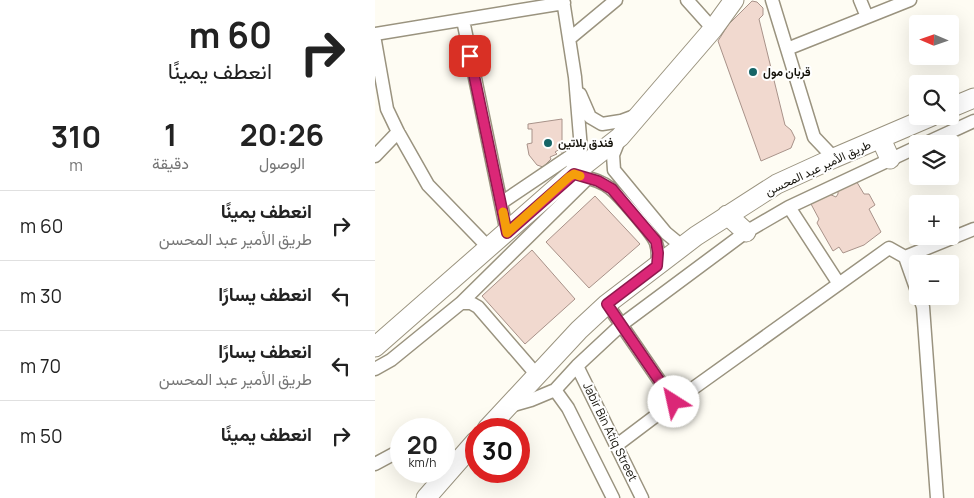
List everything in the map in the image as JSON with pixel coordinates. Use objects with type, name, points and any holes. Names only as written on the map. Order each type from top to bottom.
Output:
[{"type":"main road","points":[[376,344],[577,176],[620,137],[713,29],[734,0]]},
{"type":"main road","points":[[959,104],[974,98]]},
{"type":"main road","name":"طريق الأمير عبد المحسن","points":[[496,418],[536,374],[607,304],[727,215],[777,184],[912,125]]},
{"type":"main road","points":[[881,139],[889,160]]},
{"type":"main road","points":[[727,215],[747,232]]},
{"type":"main road","points":[[426,498],[465,454]]},
{"type":"street","points":[[569,39],[616,0]]},
{"type":"street","points":[[687,0],[713,29]]},
{"type":"street","points":[[772,0],[814,137],[834,158]]},
{"type":"street","points":[[860,0],[867,17]]},
{"type":"street","points":[[787,49],[910,0]]},
{"type":"street","points":[[375,34],[563,2],[575,77],[581,148],[577,176],[461,303],[391,360],[375,369]]},
{"type":"street","points":[[463,20],[507,233]]},
{"type":"street","points":[[375,41],[387,109],[428,185],[489,248]]},
{"type":"street","points":[[575,77],[582,100],[590,116],[602,124],[621,121],[641,113]]},
{"type":"street","points":[[944,135],[974,121]]},
{"type":"street","points":[[375,156],[399,132]]},
{"type":"street","points":[[620,137],[613,155],[614,170],[665,233],[683,247]]},
{"type":"street","points":[[501,203],[581,148]]},
{"type":"street","points":[[505,408],[555,390],[577,366],[621,325],[747,232],[789,207],[909,151]]},
{"type":"street","points":[[577,176],[598,181],[612,189],[656,241],[658,253],[657,266]]},
{"type":"street","points":[[789,207],[839,284]]},
{"type":"street","points":[[905,257],[974,228]]},
{"type":"street","points":[[617,445],[889,248],[905,257],[909,268]]},
{"type":"street","points":[[461,303],[471,303],[478,307],[536,374]]},
{"type":"street","points":[[607,304],[674,402]]},
{"type":"street","points":[[922,305],[937,498]]},
{"type":"street","name":"Jabir Bin Atiq Street","points":[[577,366],[643,498]]},
{"type":"street","points":[[555,390],[567,408],[613,498]]},
{"type":"street","points":[[375,464],[390,456]]},
{"type":"building","points":[[752,1],[757,2],[763,8],[763,15],[759,19],[785,125],[791,130],[795,138],[791,148],[761,161],[718,41],[728,25]]},
{"type":"building","name":"فندق بلاتين","points":[[562,119],[562,143],[567,146],[568,150],[561,152],[560,149],[555,152],[557,154],[550,157],[551,159],[543,167],[537,165],[529,155],[527,144],[532,143],[532,129],[528,129],[528,124]]},
{"type":"building","points":[[855,179],[864,194],[869,194],[875,205],[869,209],[881,232],[864,245],[843,253],[839,247],[833,251],[817,223],[819,219],[811,204],[829,194],[836,197],[838,189]]},
{"type":"building","points":[[595,196],[640,244],[589,288],[546,242]]},
{"type":"building","points":[[532,250],[575,299],[525,344],[482,296]]},
{"type":"slow traffic","points":[[503,212],[507,233],[569,177],[574,174],[580,176]]},
{"type":"place","name":"قربان مول","points":[[753,72]]},
{"type":"place","name":"فندق بلاتين","points":[[548,143]]},
{"type":"route","points":[[470,56],[507,233],[574,174],[598,181],[612,189],[656,241],[658,253],[657,266],[607,304],[674,402]]}]
